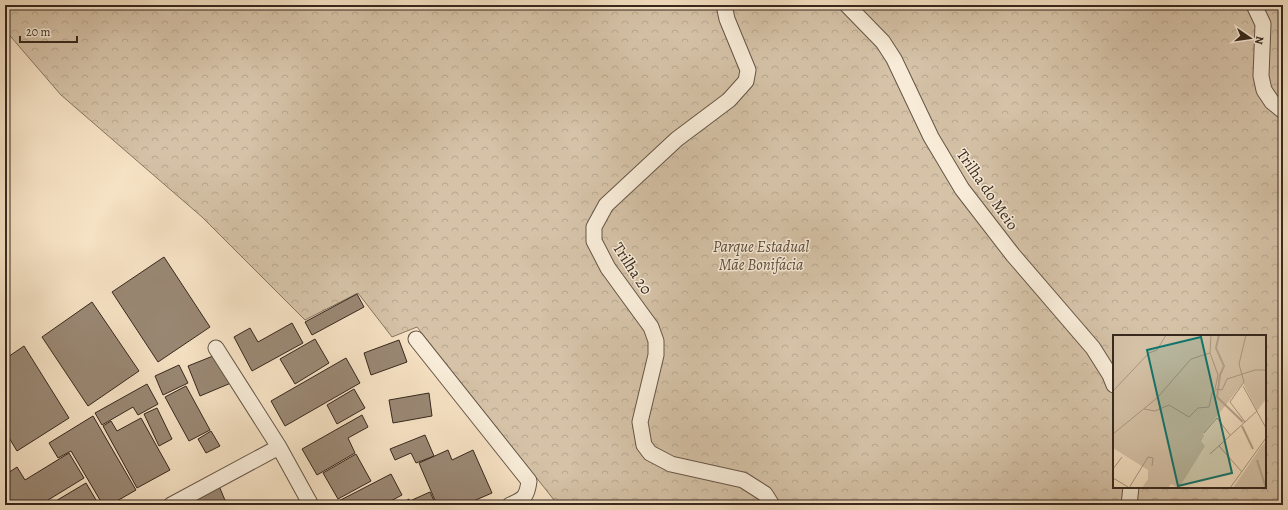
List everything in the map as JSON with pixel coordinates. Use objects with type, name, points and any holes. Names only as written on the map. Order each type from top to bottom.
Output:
[{"type":"street","name":"Trilha 20","points":[[724,5],[727,19],[748,70],[746,81],[729,100],[677,139],[606,205],[594,227],[594,241],[608,268],[652,327],[656,341],[656,355],[640,422],[644,445],[650,453],[671,464],[743,480],[765,494],[772,505]]},
{"type":"street","name":"Trilha do Meio","points":[[847,5],[884,42],[894,59],[931,137],[962,189],[1013,255],[1093,348],[1113,382]]},
{"type":"street","points":[[1254,5],[1263,24],[1261,76],[1264,90],[1272,102],[1283,111]]},
{"type":"street","points":[[416,339],[529,481],[528,491],[524,499],[510,505]]},
{"type":"street","points":[[216,348],[279,447],[311,505]]},
{"type":"street","points":[[171,505],[279,447]]},
{"type":"street","points":[[1129,505],[1131,488]]},
{"type":"green space","name":"Parque Estadual Mãe Bonifácia","points":[[5,5],[1283,5],[1283,505],[558,505],[417,327],[392,337],[358,293],[305,320],[202,217],[61,95],[5,30]]},
{"type":"building","points":[[164,257],[210,327],[158,362],[112,292]]},
{"type":"building","points":[[357,294],[364,307],[312,335],[305,322]]},
{"type":"building","points":[[92,302],[139,371],[88,406],[42,337]]},
{"type":"building","points":[[292,323],[303,343],[252,371],[234,337],[250,328],[258,342]]},
{"type":"building","points":[[315,339],[329,363],[295,384],[280,359]]},
{"type":"building","points":[[399,340],[407,362],[371,375],[364,353]]},
{"type":"building","points":[[24,346],[69,418],[17,451],[5,431],[5,359]]},
{"type":"building","points":[[218,354],[231,383],[200,396],[188,366]]},
{"type":"building","points":[[346,358],[360,383],[285,426],[271,401]]},
{"type":"building","points":[[179,365],[188,383],[163,395],[155,376]]},
{"type":"building","points":[[147,384],[158,404],[138,415],[133,407],[102,425],[95,413]]},
{"type":"building","points":[[186,386],[210,430],[189,441],[165,397]]},
{"type":"building","points":[[354,389],[365,408],[337,424],[327,405]]},
{"type":"building","points":[[429,393],[432,416],[393,423],[389,400]]},
{"type":"building","points":[[157,408],[172,439],[159,446],[144,414]]},
{"type":"building","points":[[362,415],[368,427],[348,438],[355,453],[317,475],[302,449]]},
{"type":"building","points":[[93,416],[136,490],[110,505],[103,505],[71,451],[58,458],[49,443]]},
{"type":"building","points":[[141,418],[170,470],[137,488],[103,426],[111,421],[117,431]]},
{"type":"building","points":[[211,431],[220,446],[206,453],[198,439]]},
{"type":"building","points":[[425,435],[434,456],[416,463],[411,453],[395,460],[390,449]]},
{"type":"building","points":[[448,450],[452,460],[473,450],[492,493],[464,505],[437,505],[419,463]]},
{"type":"building","points":[[69,453],[84,478],[40,505],[5,505],[5,475],[17,467],[25,480]]},
{"type":"building","points":[[356,454],[371,481],[338,499],[323,473]]},
{"type":"building","points":[[391,474],[402,495],[383,505],[331,505]]},
{"type":"building","points":[[86,483],[99,505],[49,505]]},
{"type":"building","points":[[219,486],[227,505],[196,505],[193,498]]},
{"type":"building","points":[[430,492],[436,505],[415,505],[412,500]]},
{"type":"building","points":[[409,499],[412,505],[398,505]]}]
